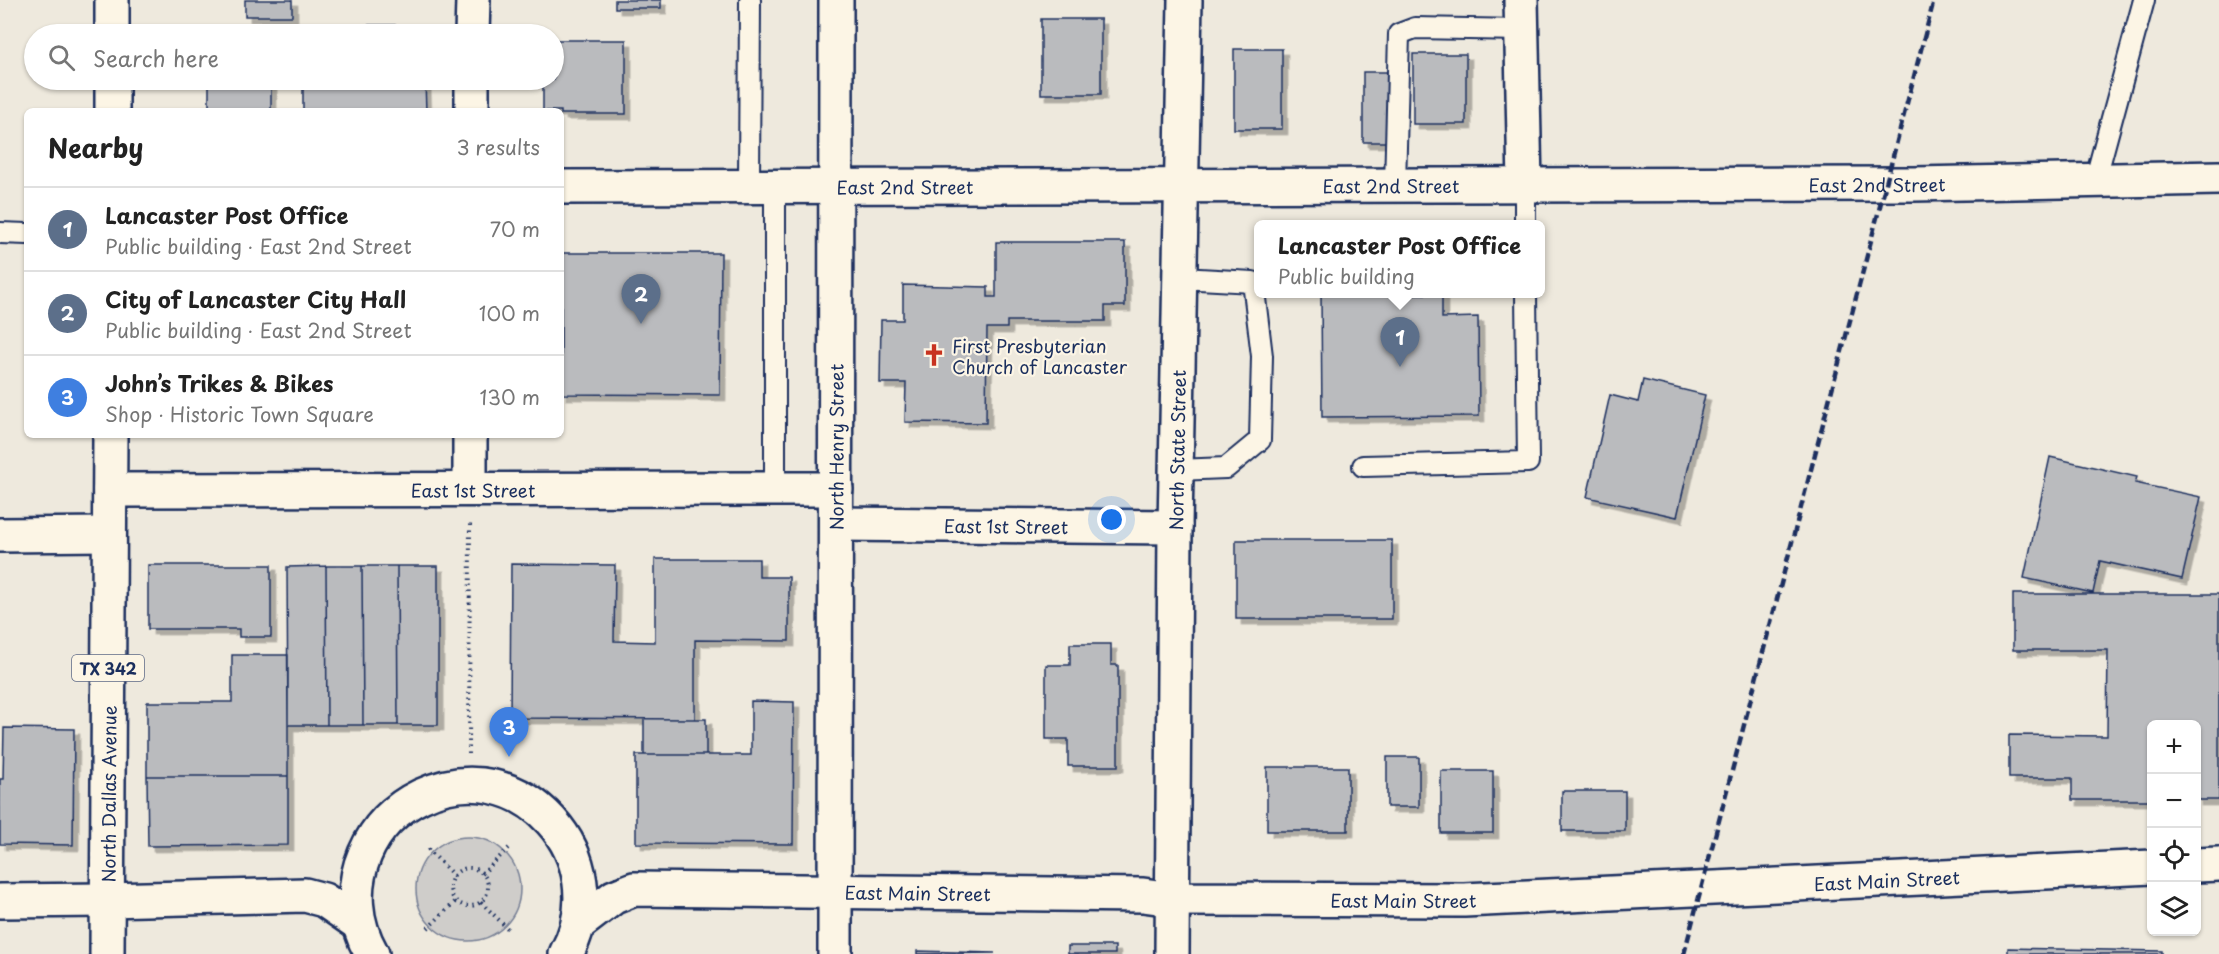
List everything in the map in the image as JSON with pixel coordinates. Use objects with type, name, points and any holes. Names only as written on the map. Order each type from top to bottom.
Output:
[{"type":"street","points":[[112,0],[112,24]]},
{"type":"street","points":[[472,0],[472,24]]},
{"type":"street","name":"North Henry Street","points":[[835,954],[836,0]]},
{"type":"street","name":"North State Street","points":[[1172,954],[1175,527],[1185,0]]},
{"type":"street","points":[[1521,15],[1525,184]]},
{"type":"street","points":[[111,108],[112,90]]},
{"type":"street","points":[[472,90],[472,108]]},
{"type":"street","name":"East 2nd Street","points":[[564,187],[1914,184],[2219,178]]},
{"type":"street","name":"North Dallas Avenue","points":[[107,900],[110,438]]},
{"type":"street","points":[[470,438],[470,489]]},
{"type":"street","name":"East 1st Street","points":[[110,489],[836,489]]},
{"type":"street","name":"East 1st Street","points":[[836,524],[1175,527]]},
{"type":"street","points":[[0,535],[109,534]]},
{"type":"street","points":[[372,954],[359,924],[356,904],[361,864],[369,846],[380,828],[410,801],[428,792],[469,784],[492,787],[515,795],[535,806],[553,822],[567,841],[577,863],[582,903],[580,923],[566,954]]},
{"type":"street","name":"East Main Street","points":[[577,863],[617,879],[653,889]]},
{"type":"street","points":[[286,895],[323,884],[361,864]]},
{"type":"street","points":[[2201,865],[2219,864]]},
{"type":"street","name":"East Main Street","points":[[580,923],[614,897],[634,889],[1143,895],[1172,899],[1464,900],[2147,867]]},
{"type":"street","points":[[0,901],[305,895],[324,900],[359,924]]},
{"type":"street","name":"TX 342","points":[[107,900],[107,954]]},
{"type":"lane","points":[[750,0],[762,186],[775,489]]},
{"type":"lane","points":[[2095,181],[2144,0]]},
{"type":"lane","points":[[1395,185],[1399,34],[1415,28],[1521,15]]},
{"type":"lane","points":[[1525,184],[1526,220]]},
{"type":"lane","points":[[0,234],[24,234]]},
{"type":"lane","points":[[1181,278],[1253,282],[1254,292]]},
{"type":"lane","points":[[1177,470],[1226,468],[1260,440],[1262,368],[1255,298]]},
{"type":"lane","points":[[1363,466],[1528,462],[1526,298]]},
{"type":"path","points":[[469,784],[470,489]]},
{"type":"path","points":[[482,874],[509,848]]},
{"type":"path","points":[[428,849],[454,876]]},
{"type":"path","points":[[465,869],[475,869],[482,874],[487,882],[488,891],[481,902],[468,907],[456,901],[450,888],[454,876],[465,869]]},
{"type":"path","points":[[428,928],[456,901]]},
{"type":"path","points":[[481,902],[509,930]]},
{"type":"shaded area","points":[[468,837],[488,841],[497,846],[511,860],[516,869],[520,889],[516,909],[511,918],[497,932],[488,937],[468,941],[448,937],[439,932],[425,918],[420,909],[416,889],[420,869],[425,860],[439,846],[448,841]]},
{"type":"building","points":[[245,0],[292,0],[292,16],[245,16]]},
{"type":"building","points":[[615,0],[661,0],[661,8],[615,8]]},
{"type":"building","points":[[1041,19],[1101,19],[1101,94],[1041,94]]},
{"type":"building","points":[[564,40],[626,40],[626,114],[564,114],[564,108],[543,108],[543,90],[564,90]]},
{"type":"building","points":[[1234,49],[1282,49],[1282,129],[1234,129]]},
{"type":"building","points":[[1413,54],[1466,54],[1466,124],[1413,124]]},
{"type":"building","points":[[1363,72],[1391,72],[1391,142],[1363,142]]},
{"type":"building","points":[[209,90],[271,90],[271,108],[209,108]]},
{"type":"building","points":[[303,90],[425,90],[426,108],[303,108]]},
{"type":"building","name":"First Presbyterian Church of Lancaster","points":[[996,242],[1125,242],[1125,306],[1105,306],[1105,321],[1007,321],[1007,328],[987,328],[986,423],[905,422],[906,383],[880,383],[881,320],[903,320],[903,285],[988,287],[988,297],[996,297]]},
{"type":"building","points":[[564,253],[721,253],[720,395],[564,394]]},
{"type":"building","points":[[1321,298],[1442,298],[1442,318],[1478,317],[1479,416],[1322,417]]},
{"type":"building","points":[[1643,380],[1705,395],[1677,517],[1587,497],[1610,395],[1638,402]]},
{"type":"building","points":[[2050,457],[2137,477],[2135,483],[2201,497],[2182,579],[2100,561],[2093,593],[2024,578]]},
{"type":"building","points":[[1236,540],[1392,540],[1392,619],[1236,619]]},
{"type":"building","points":[[655,559],[759,559],[759,577],[789,577],[789,641],[695,640],[695,719],[510,718],[511,564],[615,565],[614,641],[655,642]]},
{"type":"building","points":[[148,565],[271,565],[271,637],[239,637],[239,629],[148,629]]},
{"type":"building","points":[[326,566],[362,566],[363,725],[327,725]]},
{"type":"building","points":[[326,566],[327,725],[288,725],[287,567]]},
{"type":"building","points":[[362,566],[397,566],[398,725],[363,725]]},
{"type":"building","points":[[397,566],[438,566],[438,725],[398,725]]},
{"type":"building","points":[[2013,594],[2219,594],[2219,800],[2201,800],[2201,720],[2147,720],[2147,800],[2072,800],[2072,778],[2009,778],[2009,735],[2107,736],[2108,650],[2013,650]]},
{"type":"building","points":[[1070,644],[1111,644],[1111,665],[1118,665],[1118,766],[1068,766],[1068,739],[1046,739],[1046,665],[1070,665]]},
{"type":"building","points":[[232,655],[288,655],[288,776],[147,776],[147,702],[232,702]]},
{"type":"building","points":[[751,701],[794,702],[793,844],[636,843],[636,755],[751,755]]},
{"type":"building","points":[[644,719],[706,719],[706,755],[644,755]]},
{"type":"building","points":[[4,728],[74,729],[73,845],[0,844],[0,779],[3,779]]},
{"type":"building","points":[[1387,757],[1419,757],[1419,807],[1387,807]]},
{"type":"building","points":[[1267,767],[1348,767],[1348,831],[1267,831]]},
{"type":"building","points":[[1441,771],[1493,771],[1493,833],[1441,833]]},
{"type":"building","points":[[147,776],[288,776],[288,845],[148,846]]},
{"type":"building","points":[[1562,791],[1625,791],[1625,831],[1562,831]]},
{"type":"building","points":[[1068,946],[1115,946],[1115,954],[1068,954]]},
{"type":"building","points":[[2008,948],[2162,951],[2162,954],[2008,954]]},
{"type":"building","points":[[917,951],[995,953],[917,954]]},
{"type":"railway","points":[[1684,954],[1934,0]]},
{"type":"place","name":"City of Lancaster City Hall","points":[[641,324]]},
{"type":"place","name":"First Presbyterian Church of Lancaster","points":[[934,355]]},
{"type":"place","name":"Lancaster Post Office","points":[[1400,367]]},
{"type":"place","name":"John’s Trikes & Bikes","points":[[509,757]]}]
